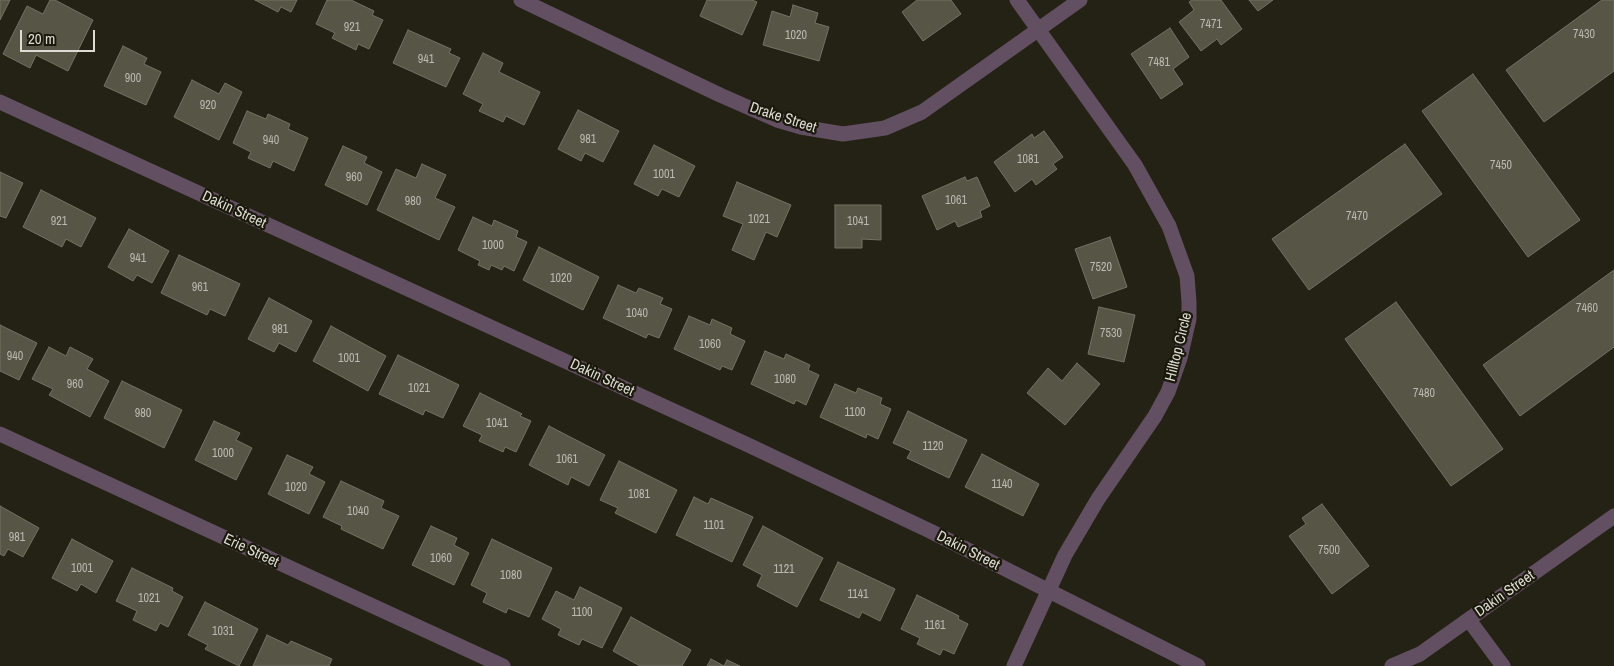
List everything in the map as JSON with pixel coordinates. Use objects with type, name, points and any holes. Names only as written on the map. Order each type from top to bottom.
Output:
[{"type":"street","name":"Drake Street","points":[[521,0],[720,95],[777,120],[801,127],[843,134],[885,128],[922,112],[1080,0]]},
{"type":"street","name":"Hilltop Circle","points":[[1014,666],[1065,555],[1098,500],[1155,416],[1168,392],[1180,358],[1189,319],[1187,276],[1169,226],[1135,165],[1017,0]]},
{"type":"street","name":"Dakin Street","points":[[0,102],[746,444],[930,532],[1198,666]]},
{"type":"street","name":"Erie Street","points":[[0,434],[503,666]]},
{"type":"street","name":"Dakin Street","points":[[1392,666],[1420,654],[1614,516]]},
{"type":"street","points":[[1469,620],[1503,666]]},
{"type":"building","points":[[0,0],[10,0],[0,20]]},
{"type":"building","points":[[50,0],[55,0],[93,20],[68,71],[36,55],[30,68],[3,54],[27,6],[43,14]]},
{"type":"building","points":[[255,0],[297,0],[291,12],[281,7],[278,12]]},
{"type":"building","points":[[327,0],[351,0],[374,11],[372,15],[383,20],[369,49],[358,44],[356,50],[332,38],[335,33],[316,24]]},
{"type":"building","points":[[707,0],[752,0],[757,2],[742,35],[700,16]]},
{"type":"building","points":[[917,0],[951,0],[961,14],[923,41],[902,12]]},
{"type":"building","points":[[1192,0],[1221,0],[1242,29],[1221,45],[1217,39],[1201,51],[1179,22],[1194,10],[1189,2]]},
{"type":"building","points":[[1249,0],[1273,0],[1258,11]]},
{"type":"building","points":[[1602,0],[1614,0],[1614,71],[1544,122],[1506,70]]},
{"type":"building","points":[[793,5],[818,13],[815,23],[829,27],[819,61],[763,45],[772,11],[790,17]]},
{"type":"building","points":[[1170,28],[1189,57],[1173,69],[1183,84],[1161,99],[1131,54]]},
{"type":"building","points":[[408,30],[451,49],[449,53],[460,58],[446,87],[393,63]]},
{"type":"building","points":[[123,46],[147,58],[144,64],[161,72],[146,105],[104,86]]},
{"type":"building","points":[[483,53],[503,63],[499,72],[540,92],[524,125],[506,116],[503,122],[479,111],[483,104],[463,94]]},
{"type":"building","points":[[1473,74],[1580,220],[1528,257],[1422,111]]},
{"type":"building","points":[[192,80],[219,94],[225,83],[242,92],[219,140],[174,117]]},
{"type":"building","points":[[578,110],[619,131],[603,162],[585,153],[581,161],[558,149]]},
{"type":"building","points":[[247,111],[266,119],[268,114],[290,124],[288,129],[308,138],[294,171],[273,161],[270,168],[248,158],[251,152],[233,143]]},
{"type":"building","points":[[1044,131],[1063,157],[1053,164],[1057,169],[1036,185],[1032,179],[1015,192],[994,162],[1032,134],[1034,138]]},
{"type":"building","points":[[1405,144],[1442,194],[1309,290],[1272,239]]},
{"type":"building","points":[[654,145],[695,166],[679,197],[662,189],[658,196],[634,184]]},
{"type":"building","points":[[343,146],[367,157],[364,163],[382,172],[367,205],[325,185]]},
{"type":"building","points":[[422,164],[446,175],[435,198],[455,207],[439,240],[377,210],[396,169],[416,178]]},
{"type":"building","points":[[0,172],[23,183],[6,218],[0,216]]},
{"type":"building","points":[[965,177],[967,181],[977,177],[990,206],[980,211],[982,217],[958,227],[955,221],[937,230],[922,196]]},
{"type":"building","points":[[737,182],[791,205],[777,237],[766,232],[754,260],[732,250],[743,224],[723,216]]},
{"type":"building","points":[[41,190],[96,218],[81,247],[66,239],[62,247],[23,227]]},
{"type":"building","points":[[835,205],[881,205],[881,240],[862,239],[862,248],[835,248]]},
{"type":"building","points":[[473,217],[492,226],[494,220],[518,231],[516,237],[527,242],[514,271],[504,266],[502,270],[491,265],[489,270],[478,265],[480,261],[458,250]]},
{"type":"building","points":[[129,229],[169,251],[152,283],[137,275],[133,281],[108,267]]},
{"type":"building","points":[[1110,237],[1127,287],[1093,299],[1075,249]]},
{"type":"building","points":[[539,247],[599,277],[583,310],[523,280]]},
{"type":"building","points":[[179,255],[240,284],[225,316],[210,309],[207,315],[161,293]]},
{"type":"building","points":[[1614,270],[1614,347],[1520,416],[1483,365]]},
{"type":"building","points":[[618,285],[636,293],[639,288],[663,298],[660,304],[672,309],[659,338],[648,334],[646,338],[603,318]]},
{"type":"building","points":[[269,298],[312,321],[296,352],[279,343],[274,352],[248,339]]},
{"type":"building","points":[[1396,302],[1503,449],[1451,486],[1345,339]]},
{"type":"building","points":[[1099,307],[1135,315],[1124,362],[1088,354]]},
{"type":"building","points":[[689,316],[710,325],[712,319],[732,328],[730,334],[745,341],[732,370],[722,366],[720,370],[674,349]]},
{"type":"building","points":[[0,325],[37,343],[19,380],[0,371]]},
{"type":"building","points":[[331,326],[386,356],[368,391],[313,361]]},
{"type":"building","points":[[49,347],[66,356],[70,347],[93,359],[87,369],[109,381],[90,417],[49,395],[53,389],[32,379]]},
{"type":"building","points":[[765,351],[784,359],[786,354],[810,365],[808,370],[819,375],[806,405],[796,400],[794,404],[751,384]]},
{"type":"building","points":[[398,355],[459,385],[443,418],[425,410],[423,415],[379,394]]},
{"type":"building","points":[[1077,363],[1100,384],[1065,425],[1027,393],[1048,368],[1062,381]]},
{"type":"building","points":[[122,381],[182,410],[164,448],[104,418]]},
{"type":"building","points":[[835,384],[856,393],[858,388],[882,398],[880,404],[891,409],[878,439],[867,434],[866,438],[820,417]]},
{"type":"building","points":[[480,393],[522,414],[520,416],[531,421],[516,452],[505,447],[503,452],[479,441],[482,435],[463,426]]},
{"type":"building","points":[[908,411],[967,440],[949,478],[907,458],[911,451],[893,443]]},
{"type":"building","points":[[214,421],[240,433],[236,440],[252,448],[236,480],[195,460]]},
{"type":"building","points":[[549,426],[605,455],[589,486],[571,477],[568,485],[529,465]]},
{"type":"building","points":[[982,454],[1039,484],[1023,516],[965,487]]},
{"type":"building","points":[[287,455],[313,467],[309,474],[325,482],[309,514],[268,494]]},
{"type":"building","points":[[619,461],[677,490],[656,533],[615,513],[618,508],[600,500]]},
{"type":"building","points":[[341,481],[384,501],[381,508],[399,516],[383,549],[341,529],[342,526],[323,517]]},
{"type":"building","points":[[694,497],[708,504],[711,498],[753,517],[732,562],[676,535]]},
{"type":"building","points":[[1322,504],[1369,566],[1332,594],[1289,536],[1306,524],[1302,518]]},
{"type":"building","points":[[0,506],[39,528],[23,557],[8,549],[4,556],[0,554]]},
{"type":"building","points":[[431,526],[457,538],[454,545],[469,553],[454,585],[412,565]]},
{"type":"building","points":[[763,526],[823,558],[797,607],[757,586],[762,575],[743,565]]},
{"type":"building","points":[[72,539],[113,561],[96,593],[81,584],[77,591],[52,578]]},
{"type":"building","points":[[492,539],[552,568],[529,617],[508,608],[506,613],[483,602],[487,593],[471,585]]},
{"type":"building","points":[[838,562],[895,589],[880,621],[862,612],[859,618],[820,600]]},
{"type":"building","points":[[132,568],[173,588],[172,591],[183,597],[168,627],[160,623],[156,631],[133,620],[137,611],[116,601]]},
{"type":"building","points":[[580,587],[622,608],[602,648],[582,639],[579,645],[558,635],[561,629],[542,619],[556,591],[574,600]]},
{"type":"building","points":[[917,595],[959,616],[958,619],[968,624],[954,654],[943,649],[940,655],[917,644],[920,638],[901,629]]},
{"type":"building","points":[[205,602],[258,629],[239,666],[205,649],[208,645],[188,635]]},
{"type":"building","points":[[631,617],[691,650],[682,666],[640,666],[613,651]]},
{"type":"building","points":[[267,635],[288,645],[291,641],[332,659],[329,666],[253,666]]},
{"type":"building","points":[[711,659],[724,666],[707,666]]},
{"type":"building","points":[[727,660],[740,666],[724,666]]}]
